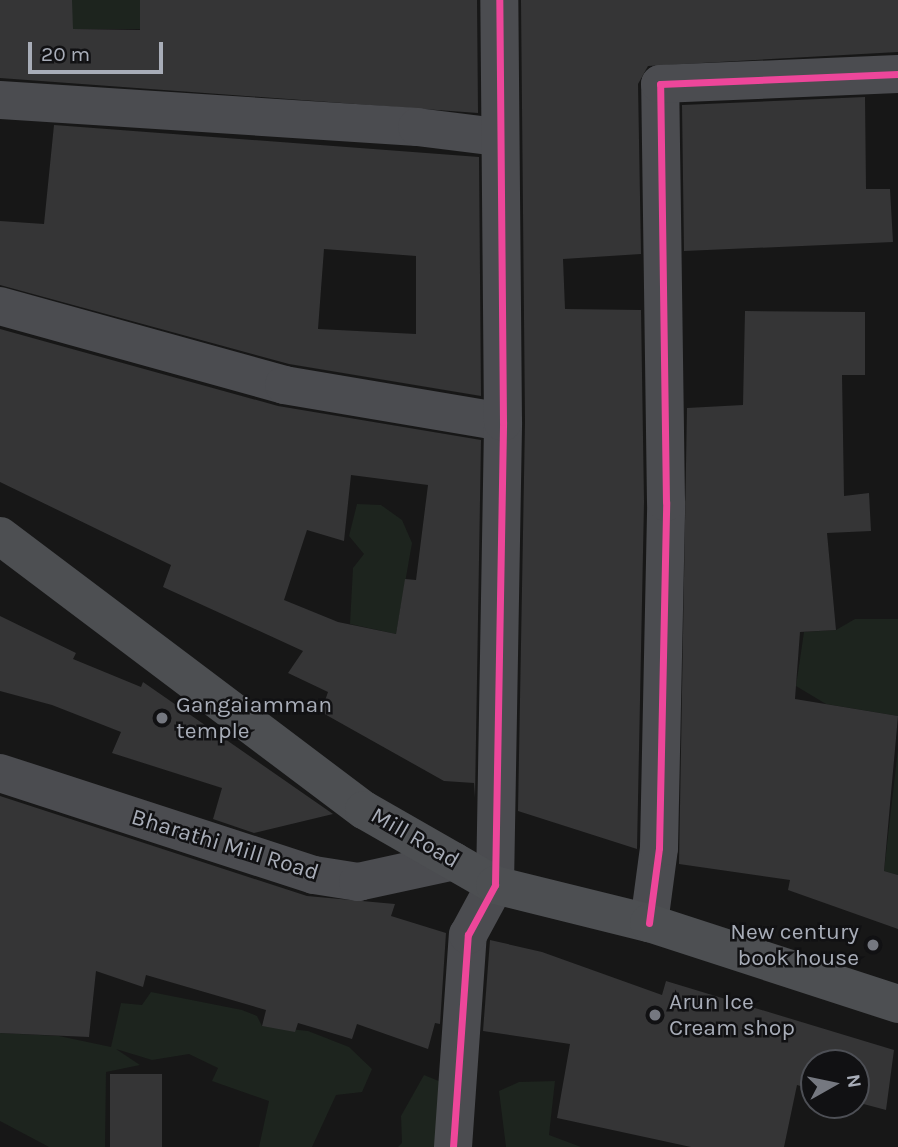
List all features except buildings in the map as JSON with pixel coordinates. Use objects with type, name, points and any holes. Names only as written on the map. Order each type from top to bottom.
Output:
[{"type":"main road","name":"Mill Road","points":[[0,536],[364,810],[495,885],[649,923],[898,1004]]},
{"type":"street","points":[[453,1147],[468,935],[495,885],[503,422],[497,136],[499,0]]},
{"type":"street","points":[[649,923],[659,848],[666,502],[660,84],[898,74]]},
{"type":"street","points":[[0,100],[417,127],[497,136]]},
{"type":"street","points":[[0,306],[284,385],[503,422]]},
{"type":"street","name":"Bharathi Mill Road","points":[[0,773],[314,875],[358,882],[454,861]]},
{"type":"shaded area","points":[[72,0],[140,0],[140,29],[72,29]]},
{"type":"shaded area","points":[[357,504],[381,505],[402,520],[412,543],[396,634],[350,624],[353,568],[364,554],[349,536]]},
{"type":"shaded area","points":[[855,619],[898,619],[898,716],[826,704],[796,686],[804,632],[836,630]]},
{"type":"shaded area","points":[[898,749],[898,875],[884,871]]},
{"type":"shaded area","points":[[151,992],[242,1010],[257,1016],[262,1026],[308,1031],[349,1047],[372,1069],[362,1092],[336,1095],[312,1147],[259,1147],[269,1101],[212,1081],[218,1068],[189,1054],[152,1060],[116,1049],[140,1065],[106,1072],[105,1147],[49,1147],[0,1121],[0,1033],[59,1036],[111,1047],[121,1003],[142,1005]]},
{"type":"shaded area","points":[[424,1075],[446,1084],[440,1147],[398,1147],[402,1143],[401,1116]]},
{"type":"shaded area","points":[[555,1081],[549,1135],[581,1147],[506,1147],[499,1091],[519,1082]]},
{"type":"cycle path","points":[[453,1147],[468,935],[495,885],[503,422],[499,0]]},
{"type":"cycle path","points":[[649,923],[659,848],[666,502],[660,84],[898,74]]},
{"type":"place","name":"Gangaiamman temple","points":[[162,718]]},
{"type":"place","name":"New century book house","points":[[873,945]]},
{"type":"place","name":"Arun Ice Cream shop","points":[[655,1015]]}]
